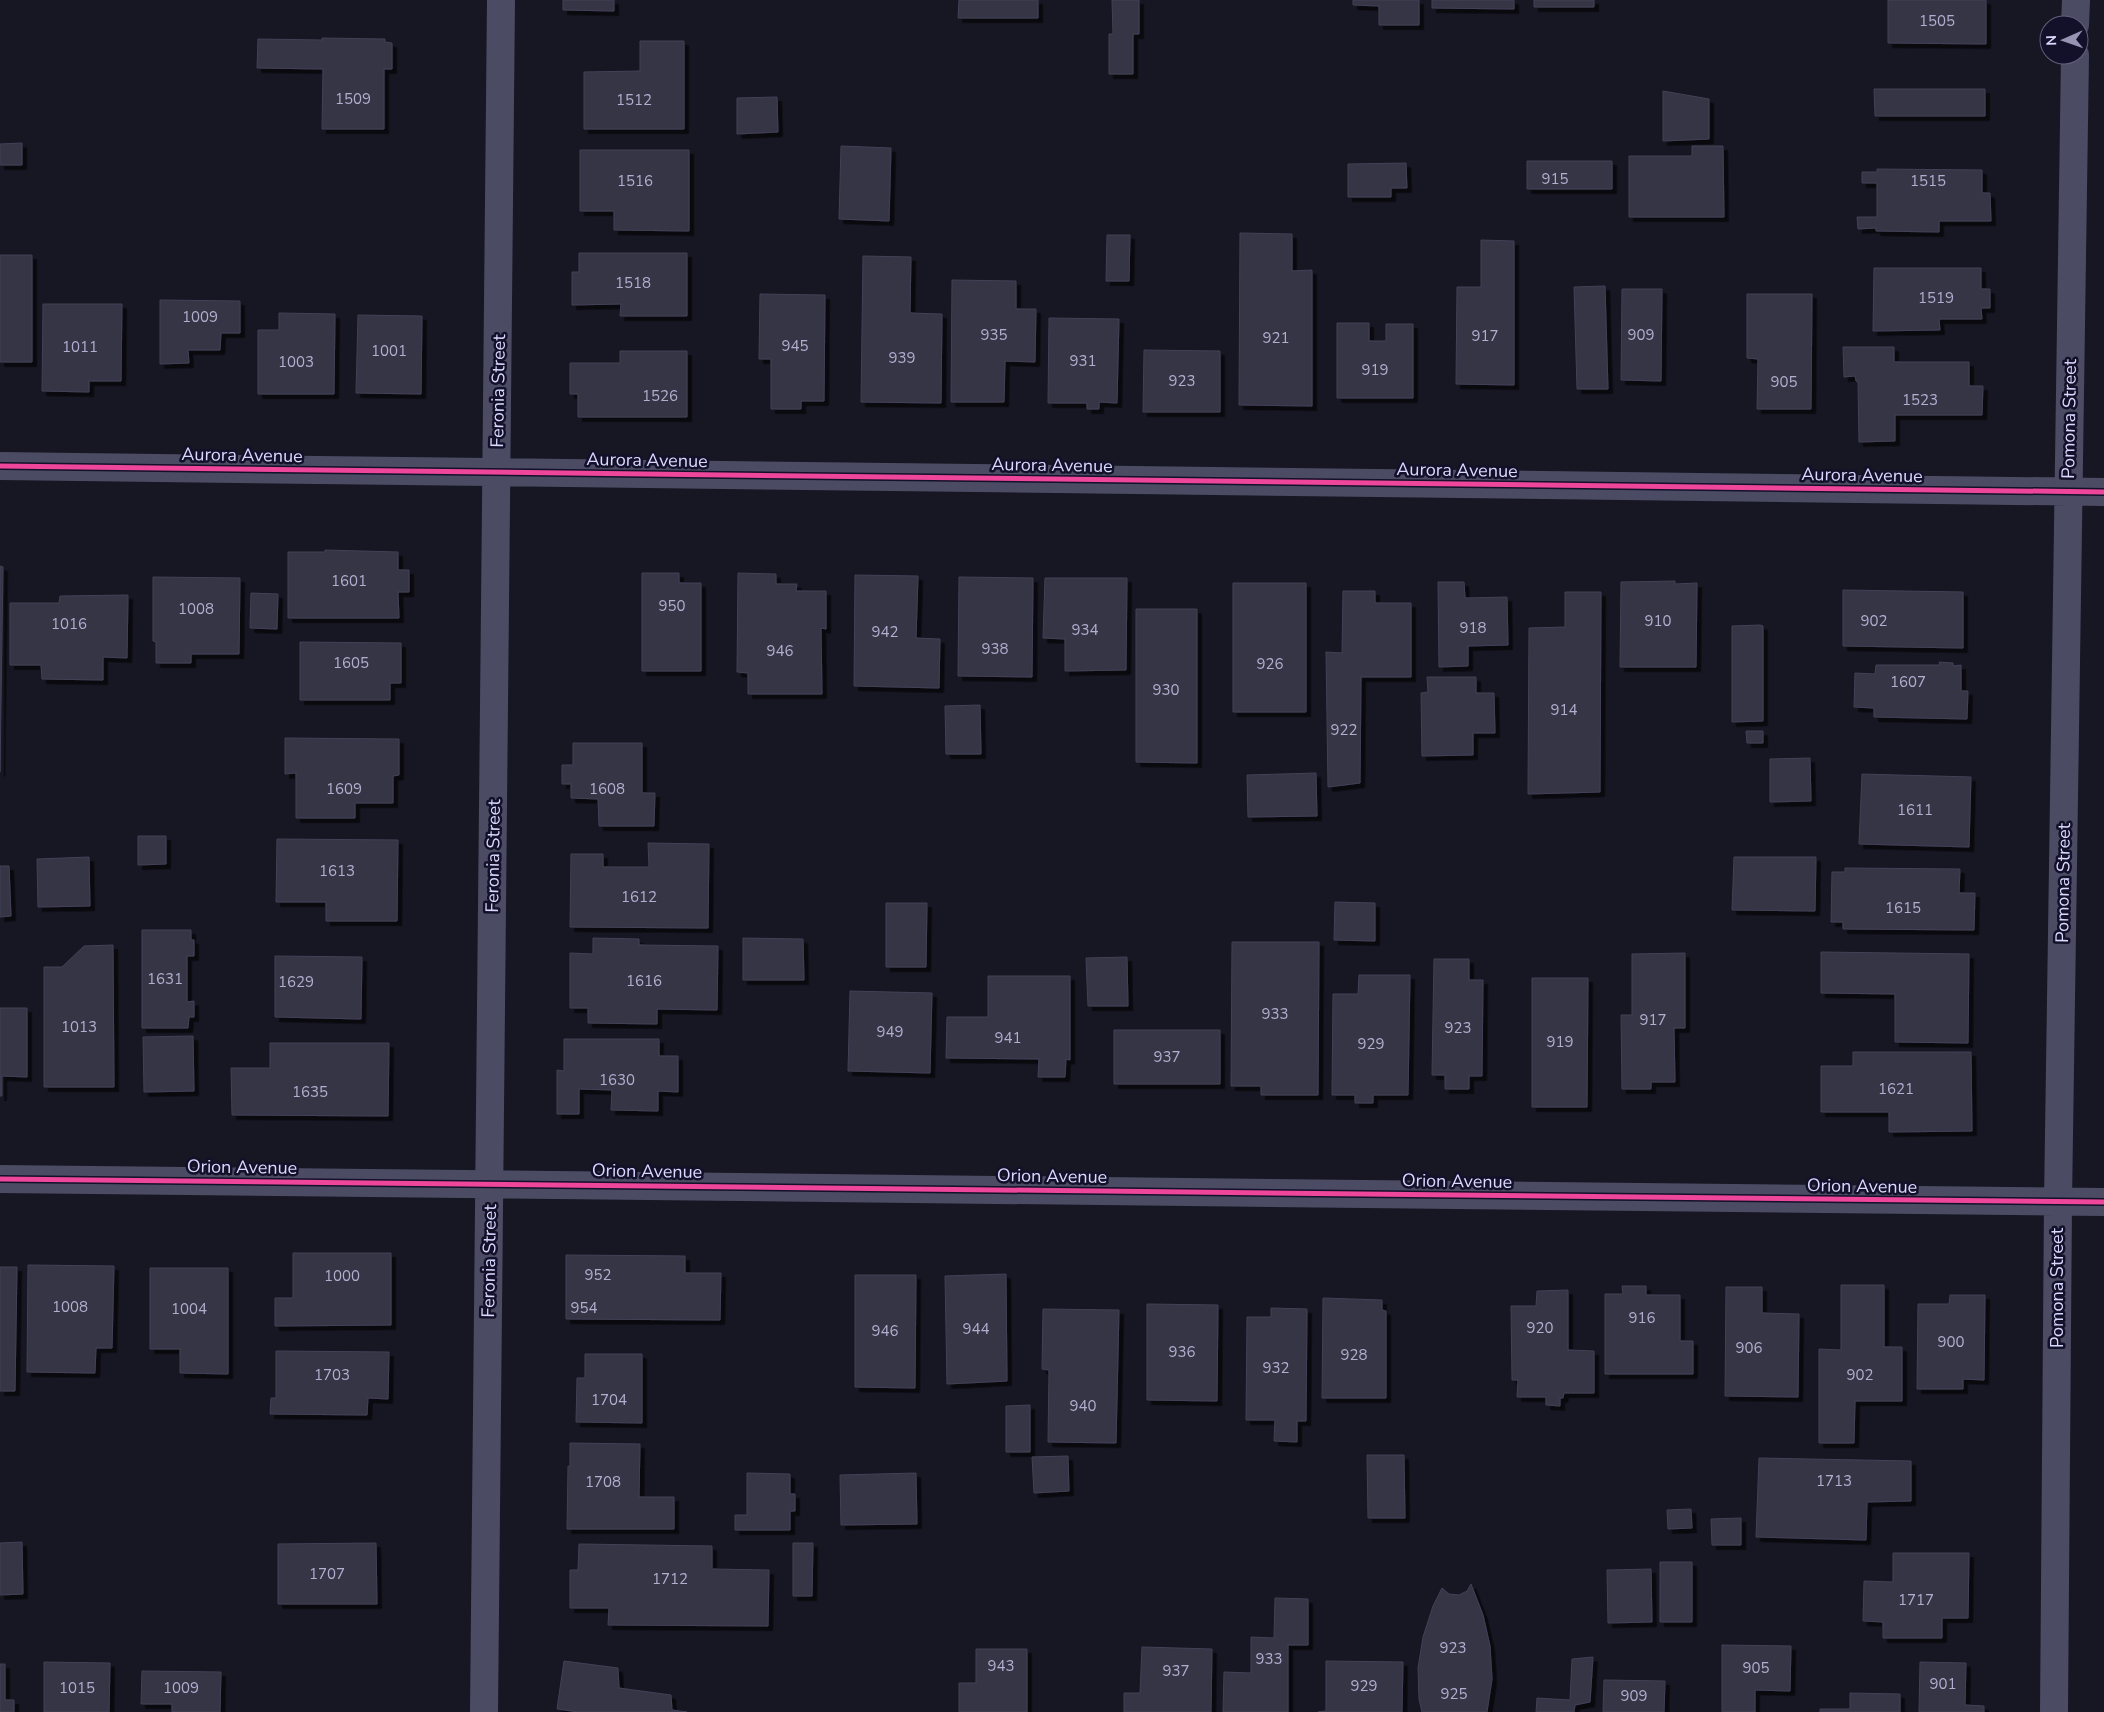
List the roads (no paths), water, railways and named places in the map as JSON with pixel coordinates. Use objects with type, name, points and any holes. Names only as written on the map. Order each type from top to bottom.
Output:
[{"type":"street","name":"Feronia Street","points":[[484,1712],[501,0]]},
{"type":"street","points":[[2075,15],[2076,0]]},
{"type":"street","name":"Pomona Street","points":[[2054,1712],[2058,1202],[2075,65]]},
{"type":"street","name":"Aurora Avenue","points":[[0,466],[2104,492]]},
{"type":"street","name":"Orion Avenue","points":[[0,1179],[2104,1202]]}]
